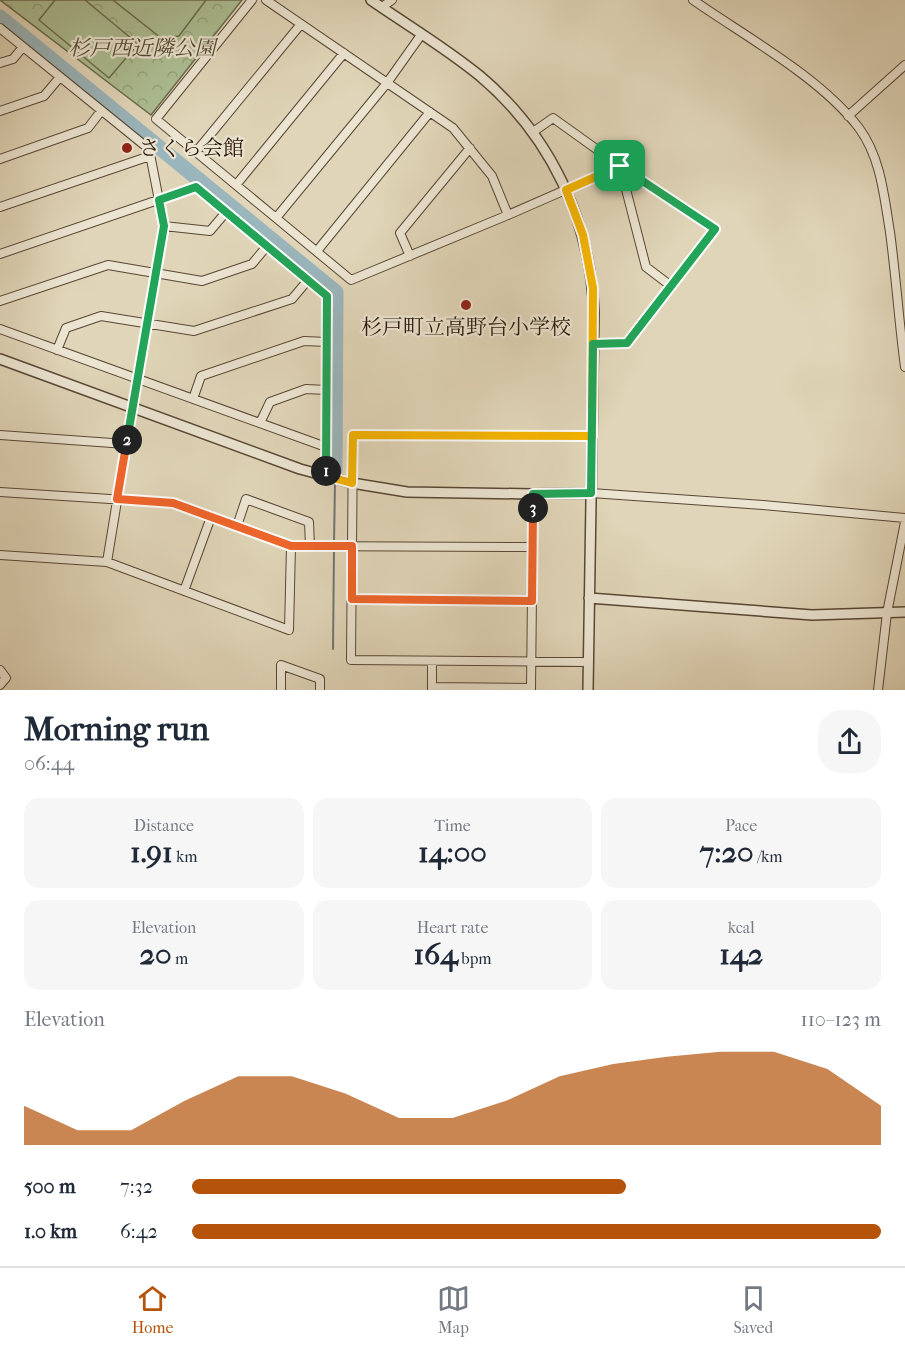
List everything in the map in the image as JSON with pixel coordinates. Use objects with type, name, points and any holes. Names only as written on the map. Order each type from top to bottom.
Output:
[{"type":"street","points":[[252,0],[156,119],[351,280],[620,166]]},
{"type":"street","points":[[266,0],[453,128],[492,176],[508,214]]},
{"type":"street","points":[[371,0],[480,77],[533,132],[566,190],[580,227],[593,288],[588,690]]},
{"type":"street","points":[[382,8],[392,0]]},
{"type":"street","points":[[693,0],[819,87],[859,128],[879,173],[895,272],[905,367]]},
{"type":"street","points":[[196,152],[301,24]]},
{"type":"street","points":[[0,28],[149,149],[164,226],[108,562]]},
{"type":"street","points":[[276,218],[387,83],[421,35]]},
{"type":"street","points":[[0,63],[13,59],[23,47]]},
{"type":"street","points":[[236,185],[344,53]]},
{"type":"street","points":[[848,116],[905,65]]},
{"type":"street","points":[[0,111],[44,96],[60,77]]},
{"type":"street","points":[[0,159],[88,128],[101,111]]},
{"type":"street","points":[[317,251],[430,112]]},
{"type":"street","points":[[533,132],[553,118],[715,229],[627,343],[593,344]]},
{"type":"street","points":[[410,256],[400,233],[470,148]]},
{"type":"street","points":[[0,207],[150,156]]},
{"type":"street","points":[[620,166],[646,267],[671,286]]},
{"type":"street","points":[[0,254],[196,187],[327,296],[326,476]]},
{"type":"street","points":[[164,226],[210,231],[226,212]]},
{"type":"street","points":[[0,302],[108,265],[202,281],[252,264],[267,246]]},
{"type":"street","points":[[57,350],[66,327],[101,316],[194,331],[292,299],[308,280]]},
{"type":"street","points":[[0,329],[326,447]]},
{"type":"street","points":[[193,399],[201,376],[303,342],[327,342]]},
{"type":"street","points":[[0,359],[300,469],[352,483],[407,492],[591,493],[763,505],[905,520],[887,613],[878,690]]},
{"type":"street","points":[[260,423],[270,402],[306,389],[327,390]]},
{"type":"street","points":[[0,435],[126,444]]},
{"type":"street","points":[[588,662],[351,660],[352,483],[353,435],[592,436]]},
{"type":"street","points":[[0,492],[173,503],[291,546],[532,548]]},
{"type":"street","points":[[432,660],[432,689],[531,689],[533,494]]},
{"type":"street","points":[[237,526],[246,499],[309,522],[310,546]]},
{"type":"street","points":[[184,591],[211,517]]},
{"type":"street","points":[[0,555],[108,562],[289,630],[291,546]]},
{"type":"street","points":[[589,598],[812,615],[905,612]]},
{"type":"street","points":[[352,599],[532,601]]},
{"type":"street","points":[[281,690],[281,665],[320,679],[320,690]]},
{"type":"street","points":[[0,670],[6,678],[0,685]]},
{"type":"green space","name":"杉戸西近隣公園","points":[[0,0],[242,0],[151,115]]},
{"type":"green space","points":[[55,0],[85,0],[138,44],[109,78],[39,20]]},
{"type":"green space","points":[[113,0],[206,0],[179,36],[161,38]]},
{"type":"waterway","points":[[0,17],[336,292],[335,470]]},
{"type":"waterway","points":[[334,544],[335,481]]},
{"type":"waterway","points":[[333,649],[334,550]]},
{"type":"place","name":"さくら会館","points":[[127,148]]},
{"type":"place","name":"杉戸町立高野台小学校","points":[[466,305]]},
{"type":"route","points":[[620,166],[715,229],[627,343],[593,344],[593,403],[591,493],[533,494],[532,601],[352,599],[352,546],[291,546],[173,503],[117,499],[164,226],[159,200],[196,187],[327,296],[326,476],[352,483],[353,435],[592,436],[593,288],[583,235],[566,190],[620,166]]}]
